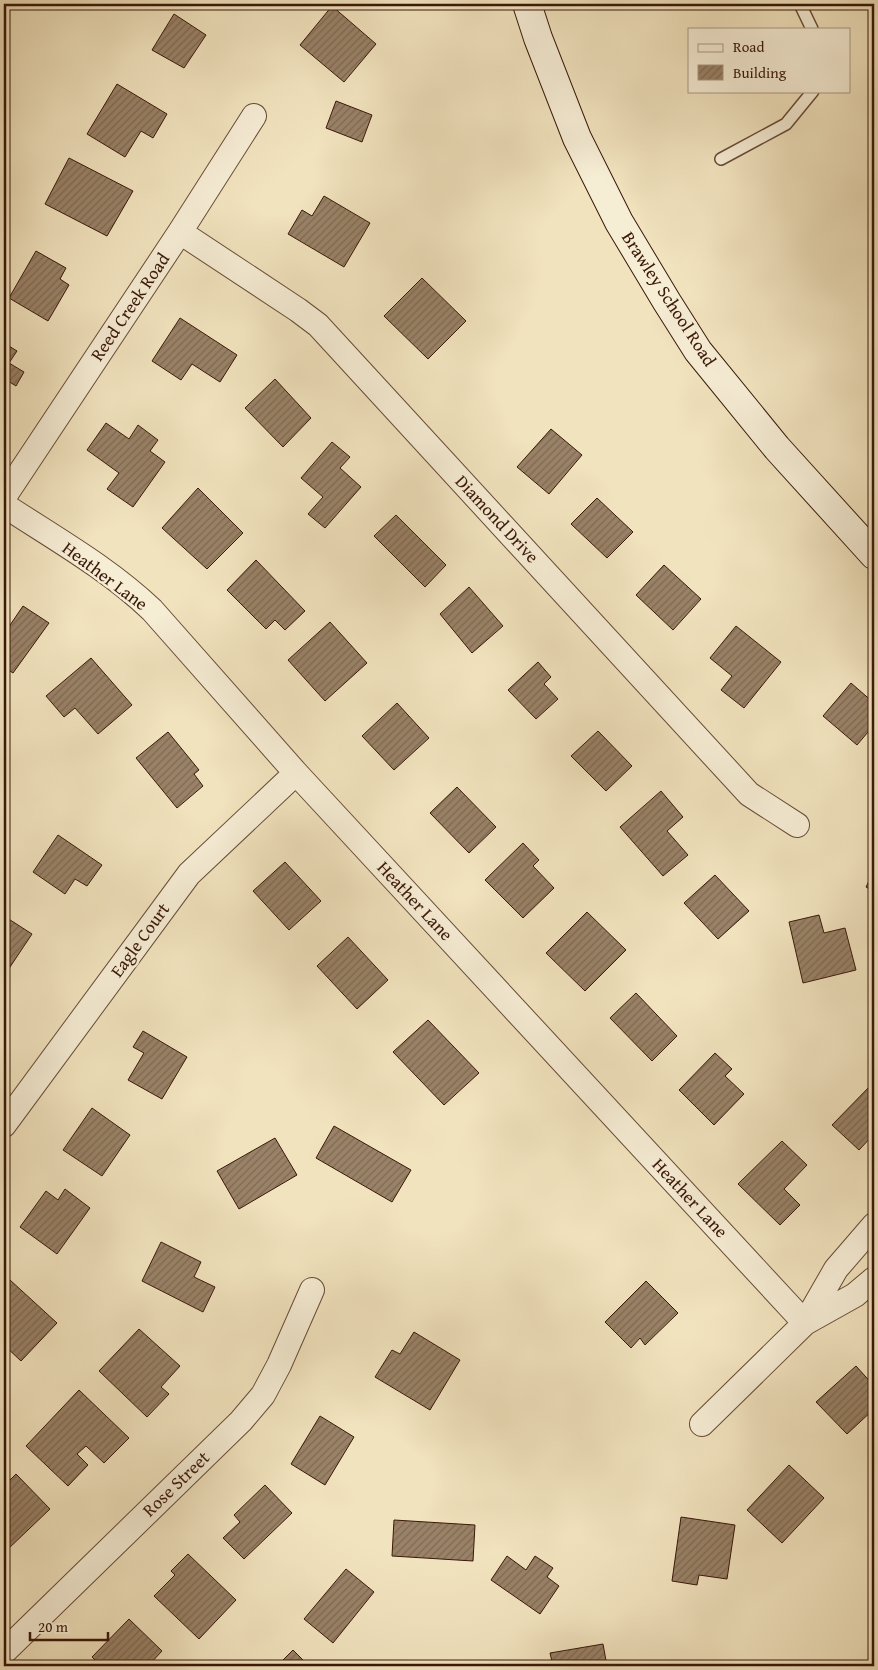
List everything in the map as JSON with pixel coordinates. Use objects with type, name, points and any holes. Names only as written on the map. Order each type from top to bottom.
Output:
[{"type":"main road","name":"Brawley School Road","points":[[527,4],[538,38],[577,138],[619,222],[667,302],[698,351],[776,448],[874,555]]},
{"type":"street","name":"Reed Creek Road","points":[[4,497],[180,232],[254,116]]},
{"type":"street","name":"Diamond Drive","points":[[180,232],[318,325],[749,794],[797,826]]},
{"type":"street","name":"Heather Lane","points":[[4,505],[134,592],[152,610],[296,772],[805,1323]]},
{"type":"street","name":"Eagle Court","points":[[4,1125],[189,874],[296,772]]},
{"type":"street","points":[[805,1323],[836,1269],[874,1225]]},
{"type":"street","points":[[702,1424],[805,1323],[855,1295],[874,1279]]},
{"type":"street","name":"Rose Street","points":[[4,1652],[241,1421],[263,1395],[279,1365],[312,1290]]},
{"type":"lane","points":[[800,4],[812,28]]},
{"type":"lane","points":[[721,159],[786,124],[812,92]]},
{"type":"building","points":[[332,6],[376,44],[344,82],[300,45]]},
{"type":"building","points":[[174,14],[206,35],[184,68],[152,50]]},
{"type":"building","points":[[117,84],[167,114],[153,138],[141,131],[125,157],[87,134]]},
{"type":"building","points":[[336,101],[372,115],[362,142],[326,128]]},
{"type":"building","points":[[69,158],[133,191],[107,236],[45,204]]},
{"type":"building","points":[[324,196],[370,223],[344,267],[288,234],[302,210],[312,216]]},
{"type":"building","points":[[36,251],[66,268],[60,279],[69,285],[48,321],[9,298]]},
{"type":"building","points":[[422,278],[466,321],[428,359],[384,316]]},
{"type":"building","points":[[180,318],[237,355],[220,382],[192,364],[181,380],[152,361]]},
{"type":"building","points":[[4,343],[17,351],[9,363],[24,372],[16,386],[8,381],[4,388]]},
{"type":"building","points":[[275,379],[311,418],[283,447],[245,408]]},
{"type":"building","points":[[106,423],[129,439],[138,425],[158,440],[150,451],[165,462],[133,507],[107,489],[119,473],[87,450]]},
{"type":"building","points":[[551,429],[582,455],[549,494],[517,467]]},
{"type":"building","points":[[332,442],[350,457],[340,468],[361,487],[325,528],[308,514],[323,497],[301,478]]},
{"type":"building","points":[[198,488],[243,533],[207,569],[162,528]]},
{"type":"building","points":[[597,498],[633,532],[607,558],[571,524]]},
{"type":"building","points":[[396,515],[446,565],[425,587],[374,536]]},
{"type":"building","points":[[256,560],[305,611],[285,630],[275,620],[266,629],[227,590]]},
{"type":"building","points":[[664,565],[701,599],[673,630],[636,595]]},
{"type":"building","points":[[469,587],[503,626],[472,653],[440,614]]},
{"type":"building","points":[[23,606],[49,623],[13,673],[4,667],[4,634]]},
{"type":"building","points":[[330,622],[367,663],[325,701],[288,660]]},
{"type":"building","points":[[736,626],[781,662],[744,708],[721,690],[732,676],[710,658]]},
{"type":"building","points":[[91,658],[132,705],[98,734],[75,708],[64,717],[46,696]]},
{"type":"building","points":[[538,662],[551,677],[544,684],[558,699],[536,719],[508,690]]},
{"type":"building","points":[[851,683],[874,703],[874,725],[857,745],[823,716]]},
{"type":"building","points":[[397,703],[429,738],[394,770],[362,736]]},
{"type":"building","points":[[598,731],[632,766],[606,791],[571,756]]},
{"type":"building","points":[[168,732],[199,770],[194,774],[203,786],[177,808],[136,758]]},
{"type":"building","points":[[457,787],[496,827],[469,853],[430,813]]},
{"type":"building","points":[[661,791],[683,817],[667,831],[688,855],[663,876],[620,827]]},
{"type":"building","points":[[58,835],[102,865],[87,886],[75,879],[65,894],[33,872]]},
{"type":"building","points":[[523,843],[539,860],[533,866],[554,888],[523,918],[485,880]]},
{"type":"building","points":[[285,862],[321,901],[289,930],[253,891]]},
{"type":"building","points":[[874,871],[874,892],[866,887]]},
{"type":"building","points":[[715,875],[749,911],[718,939],[684,903]]},
{"type":"building","points":[[587,912],[626,950],[585,991],[546,953]]},
{"type":"building","points":[[819,915],[824,933],[845,928],[856,970],[803,983],[789,922]]},
{"type":"building","points":[[4,916],[32,934],[4,976]]},
{"type":"building","points":[[348,937],[388,980],[357,1009],[317,966]]},
{"type":"building","points":[[636,993],[677,1036],[652,1061],[610,1018]]},
{"type":"building","points":[[428,1020],[479,1073],[444,1105],[393,1052]]},
{"type":"building","points":[[143,1031],[187,1057],[162,1099],[128,1080],[144,1053],[133,1047]]},
{"type":"building","points":[[715,1053],[732,1069],[725,1076],[744,1094],[714,1125],[679,1090]]},
{"type":"building","points":[[872,1084],[874,1086],[874,1134],[859,1150],[832,1125]]},
{"type":"building","points":[[92,1108],[130,1135],[102,1176],[63,1150]]},
{"type":"building","points":[[334,1126],[411,1170],[392,1202],[316,1158]]},
{"type":"building","points":[[275,1138],[297,1175],[239,1209],[217,1171]]},
{"type":"building","points":[[782,1141],[807,1165],[784,1189],[800,1205],[780,1225],[738,1184]]},
{"type":"building","points":[[65,1189],[90,1208],[57,1254],[20,1227],[46,1191],[58,1200]]},
{"type":"building","points":[[161,1242],[201,1262],[194,1277],[215,1287],[203,1312],[142,1281]]},
{"type":"building","points":[[10,1280],[57,1323],[21,1361],[4,1345],[4,1286]]},
{"type":"building","points":[[646,1281],[678,1313],[645,1345],[640,1338],[631,1348],[605,1322]]},
{"type":"building","points":[[139,1329],[180,1366],[161,1387],[169,1394],[147,1417],[99,1371]]},
{"type":"building","points":[[414,1332],[460,1360],[430,1410],[375,1377],[392,1350],[400,1354]]},
{"type":"building","points":[[856,1366],[874,1386],[874,1409],[847,1434],[816,1402]]},
{"type":"building","points":[[79,1390],[129,1438],[104,1463],[86,1446],[77,1454],[88,1465],[68,1486],[26,1446]]},
{"type":"building","points":[[320,1416],[354,1437],[325,1485],[291,1464]]},
{"type":"building","points":[[789,1465],[824,1498],[782,1543],[747,1510]]},
{"type":"building","points":[[16,1474],[50,1509],[7,1550],[4,1547],[4,1486]]},
{"type":"building","points":[[265,1485],[292,1513],[244,1559],[223,1538],[240,1522],[234,1515]]},
{"type":"building","points":[[681,1517],[735,1525],[727,1579],[699,1575],[697,1585],[672,1581]]},
{"type":"building","points":[[394,1520],[475,1525],[473,1561],[392,1556]]},
{"type":"building","points":[[188,1554],[236,1600],[199,1639],[154,1596],[175,1575],[171,1571]]},
{"type":"building","points":[[507,1556],[526,1570],[535,1556],[553,1568],[547,1577],[559,1586],[540,1614],[491,1580]]},
{"type":"building","points":[[346,1569],[374,1592],[333,1643],[304,1619]]},
{"type":"building","points":[[129,1619],[162,1651],[148,1666],[101,1666],[92,1657]]},
{"type":"building","points":[[603,1644],[607,1666],[553,1666],[550,1653]]},
{"type":"building","points":[[293,1650],[309,1666],[277,1666]]}]
